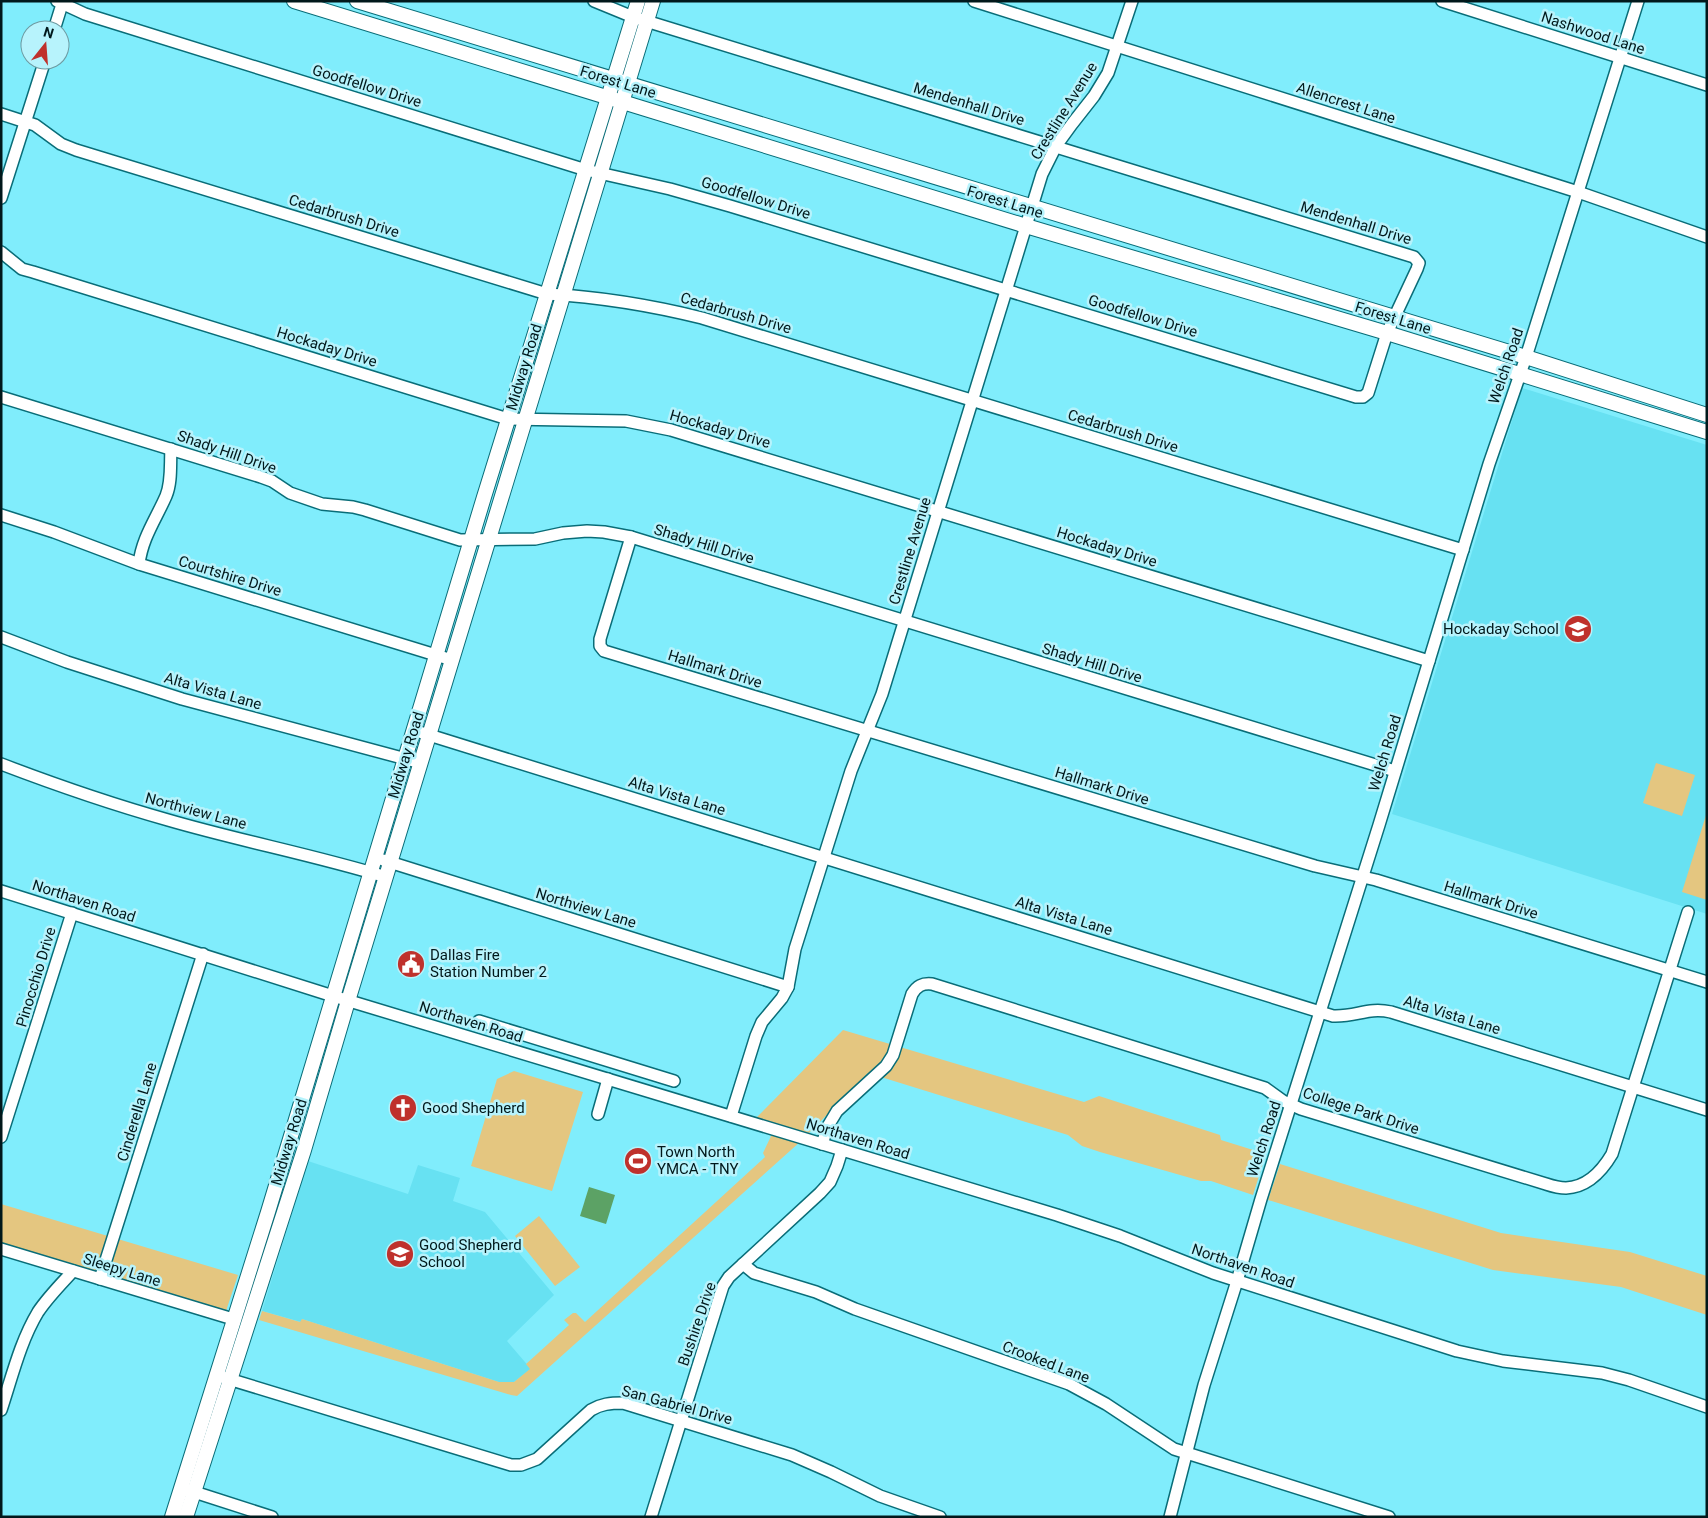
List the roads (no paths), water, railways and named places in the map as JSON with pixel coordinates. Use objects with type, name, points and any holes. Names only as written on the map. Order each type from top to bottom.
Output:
[{"type":"main road","name":"Forest Lane","points":[[294,1],[609,96],[1026,226],[1386,333],[1700,430]]},
{"type":"main road","name":"Forest Lane","points":[[357,1],[1526,357],[1703,413]]},
{"type":"main road","name":"Midway Road","points":[[186,1517],[187,1490],[216,1375],[285,1155],[508,419],[638,1]]},
{"type":"main road","name":"Midway Road","points":[[172,1517],[187,1490],[231,1379],[304,1150],[653,1]]},
{"type":"main road","points":[[1700,430],[1703,413]]},
{"type":"street","name":"Mendenhall Drive","points":[[594,1],[634,17],[1414,257],[1419,264],[1395,318]]},
{"type":"street","name":"Allencrest Lane","points":[[974,1],[1578,192],[1707,236]]},
{"type":"street","name":"Crestline Avenue","points":[[731,1116],[762,1022],[782,998],[788,987],[795,949],[851,771],[882,694],[1042,174],[1056,146],[1094,96],[1108,73],[1132,1]]},
{"type":"street","name":"Nashwood Lane","points":[[1442,1],[1707,85]]},
{"type":"street","name":"Welch Road","points":[[1170,1517],[1206,1377],[1292,1105],[1489,464],[1526,357],[1638,1]]},
{"type":"street","points":[[56,20],[61,2]]},
{"type":"street","name":"Goodfellow Drive","points":[[61,2],[85,14],[586,170],[670,189],[730,206],[1356,397],[1363,398],[1368,393],[1386,333],[1395,318]]},
{"type":"street","points":[[1,198],[42,70]]},
{"type":"street","name":"Cedarbrush Drive","points":[[1,114],[26,122],[42,130],[61,144],[76,150],[547,294],[626,301],[702,318],[1463,550]]},
{"type":"street","name":"Hockaday Drive","points":[[1,252],[22,268],[33,272],[508,419],[626,421],[671,430],[1429,661]]},
{"type":"street","name":"Shady Hill Drive","points":[[1,397],[262,477],[290,493],[322,504],[353,506],[460,540],[490,538],[535,539],[563,533],[587,531],[604,532],[631,538],[1395,771]]},
{"type":"street","points":[[139,564],[140,550],[167,494],[171,450]]},
{"type":"street","name":"Courtshire Drive","points":[[1,515],[139,564],[452,660]]},
{"type":"street","name":"Hallmark Drive","points":[[631,538],[600,638],[600,646],[604,651],[1315,866],[1362,877],[1707,982]]},
{"type":"street","name":"Alta Vista Lane","points":[[1,637],[67,662],[182,699],[421,763]]},
{"type":"street","name":"Alta Vista Lane","points":[[413,730],[1333,1016],[1354,1015],[1368,1010],[1379,1009],[1391,1012],[1707,1110]]},
{"type":"street","name":"Northview Lane","points":[[1,764],[70,791],[169,821],[386,877]]},
{"type":"street","name":"Northview Lane","points":[[374,858],[788,987]]},
{"type":"street","name":"Northaven Road","points":[[1,891],[332,996],[1057,1215],[1120,1236],[1237,1281],[1464,1353],[1503,1361],[1602,1373],[1629,1380],[1707,1407]]},
{"type":"street","name":"College Park Drive","points":[[822,1144],[828,1126],[837,1111],[886,1066],[893,1055],[912,994],[916,988],[924,983],[1265,1088],[1301,1109],[1546,1184],[1566,1188],[1582,1184],[1604,1167],[1612,1154],[1688,912]]},
{"type":"street","name":"Pinocchio Drive","points":[[1,1137],[72,913]]},
{"type":"street","name":"Cinderella Lane","points":[[100,1279],[203,954]]},
{"type":"street","points":[[478,1020],[674,1081]]},
{"type":"street","points":[[513,1050],[518,1033]]},
{"type":"street","points":[[640,1088],[645,1072]]},
{"type":"street","points":[[598,1114],[608,1079]]},
{"type":"street","name":"Bushire Drive","points":[[650,1517],[723,1286],[729,1277],[830,1182],[842,1150]]},
{"type":"street","name":"Sleepy Lane","points":[[1,1249],[233,1319]]},
{"type":"street","name":"Crooked Lane","points":[[743,1264],[754,1272],[816,1292],[855,1309],[1070,1384],[1106,1404],[1174,1449],[1389,1517]]},
{"type":"street","points":[[1,1410],[19,1354],[38,1312],[73,1271]]},
{"type":"street","name":"San Gabriel Drive","points":[[216,1375],[510,1465],[521,1465],[537,1459],[599,1405],[623,1403],[792,1455],[880,1496],[940,1517]]},
{"type":"street","points":[[187,1490],[272,1517]]},
{"type":"place","name":"Hockaday School","points":[[1578,629]]},
{"type":"place","name":"Dallas Fire Station Number 2","points":[[411,964]]},
{"type":"place","name":"Good Shepherd","points":[[403,1108]]},
{"type":"place","name":"Town North YMCA - TNY","points":[[638,1161]]},
{"type":"place","name":"Good Shepherd School","points":[[400,1254]]}]
